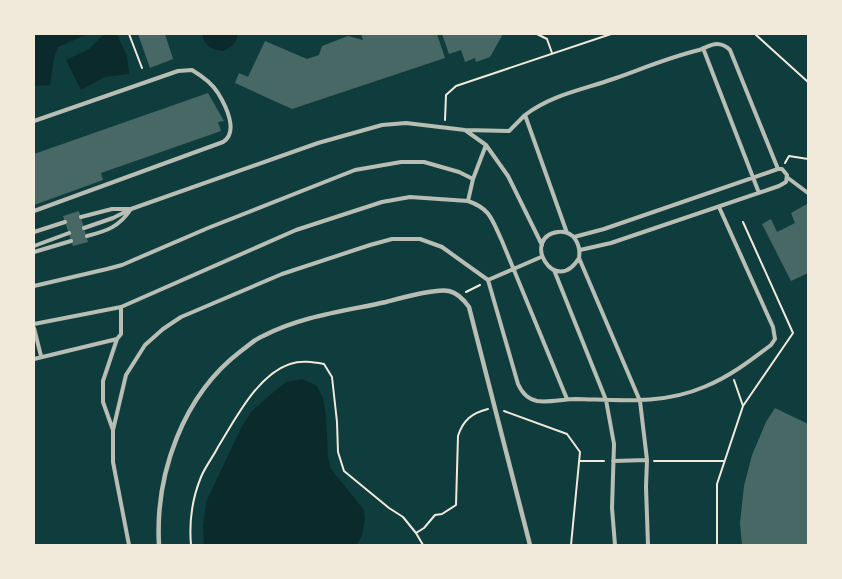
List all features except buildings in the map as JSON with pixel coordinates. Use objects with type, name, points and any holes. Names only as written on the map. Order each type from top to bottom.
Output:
[{"type":"street","points":[[159,545],[158,530],[161,490],[171,453],[184,420],[206,386],[230,359],[261,336],[292,322],[435,291],[449,291],[460,296],[469,307],[530,545]]},
{"type":"lane","points":[[84,228],[113,218],[131,209],[318,143],[382,125],[406,123],[465,130],[509,131],[524,115],[562,94],[615,79],[672,57],[716,44],[726,46],[730,50],[780,169],[787,174],[788,178],[808,193]]},
{"type":"lane","points":[[703,48],[759,193]]},
{"type":"lane","points":[[34,121],[178,71],[192,70],[218,93],[229,117],[231,130],[227,139],[223,142],[34,211]]},
{"type":"lane","points":[[524,115],[567,233]]},
{"type":"lane","points":[[465,130],[486,145],[508,176],[542,245]]},
{"type":"lane","points":[[468,201],[473,179],[486,145]]},
{"type":"lane","points":[[34,286],[108,270],[355,170],[401,162],[424,162],[459,172],[473,179]]},
{"type":"lane","points":[[574,237],[604,229],[780,169]]},
{"type":"lane","points":[[580,250],[611,243],[719,207],[784,184],[788,178]]},
{"type":"lane","points":[[41,356],[34,326],[121,307],[296,230],[382,202],[410,197],[468,201],[483,207],[491,218],[567,399]]},
{"type":"lane","points":[[129,545],[113,462],[113,430],[126,375],[145,345],[163,329],[181,317],[282,274],[392,239],[420,239],[442,247],[488,280],[518,384],[528,398],[538,401],[567,399],[640,401],[669,398],[703,388],[732,373],[771,345],[775,339],[775,334],[719,207]]},
{"type":"lane","points":[[81,217],[112,209],[131,209]]},
{"type":"lane","points":[[87,236],[116,226],[131,209]]},
{"type":"lane","points":[[34,232],[65,222]]},
{"type":"lane","points":[[560,232],[574,237],[580,250],[579,258],[575,265],[562,271],[554,270],[548,266],[541,257],[542,245],[546,238],[560,232]]},
{"type":"lane","points":[[34,246],[69,233]]},
{"type":"lane","points":[[34,252],[71,241]]},
{"type":"lane","points":[[488,280],[541,257]]},
{"type":"lane","points":[[579,258],[640,401],[647,460],[648,545]]},
{"type":"lane","points":[[554,270],[606,400],[614,444],[612,508],[615,545]]},
{"type":"lane","points":[[113,430],[104,402],[103,381],[117,339],[121,334],[121,307]]},
{"type":"lane","points":[[34,359],[117,339]]},
{"type":"lane","points":[[613,461],[647,460]]},
{"type":"path","points":[[129,34],[142,68]]},
{"type":"path","points":[[537,34],[548,39],[552,53]]},
{"type":"path","points":[[445,128],[446,95],[456,86],[611,34]]},
{"type":"path","points":[[755,34],[808,82]]},
{"type":"path","points":[[780,169],[789,156],[808,159]]},
{"type":"path","points":[[717,545],[717,484],[743,406],[793,333],[743,222]]},
{"type":"path","points":[[460,296],[488,280]]},
{"type":"path","points":[[191,545],[192,506],[201,476],[239,412],[272,374],[290,364],[308,361],[324,364],[332,377],[338,452],[344,471],[389,508],[403,517],[423,545]]},
{"type":"path","points":[[732,373],[743,406]]},
{"type":"path","points":[[416,533],[424,528],[435,515],[442,514],[456,505],[458,436],[461,426],[469,417],[477,412],[495,408],[568,434],[580,452],[571,545]]},
{"type":"path","points":[[647,460],[724,461]]},
{"type":"path","points":[[579,461],[613,461]]},
{"type":"water","points":[[34,34],[88,34],[58,47],[54,58],[50,85],[34,86]]},
{"type":"water","points":[[117,34],[127,56],[129,74],[105,77],[81,90],[66,60],[89,49],[102,36]]},
{"type":"water","points":[[202,34],[238,34],[233,45],[223,51],[209,46],[204,41]]},
{"type":"water","points":[[302,379],[317,386],[323,398],[326,415],[328,458],[331,469],[364,510],[365,520],[362,535],[357,545],[204,545],[203,526],[206,502],[241,428],[251,412],[286,382]]}]
